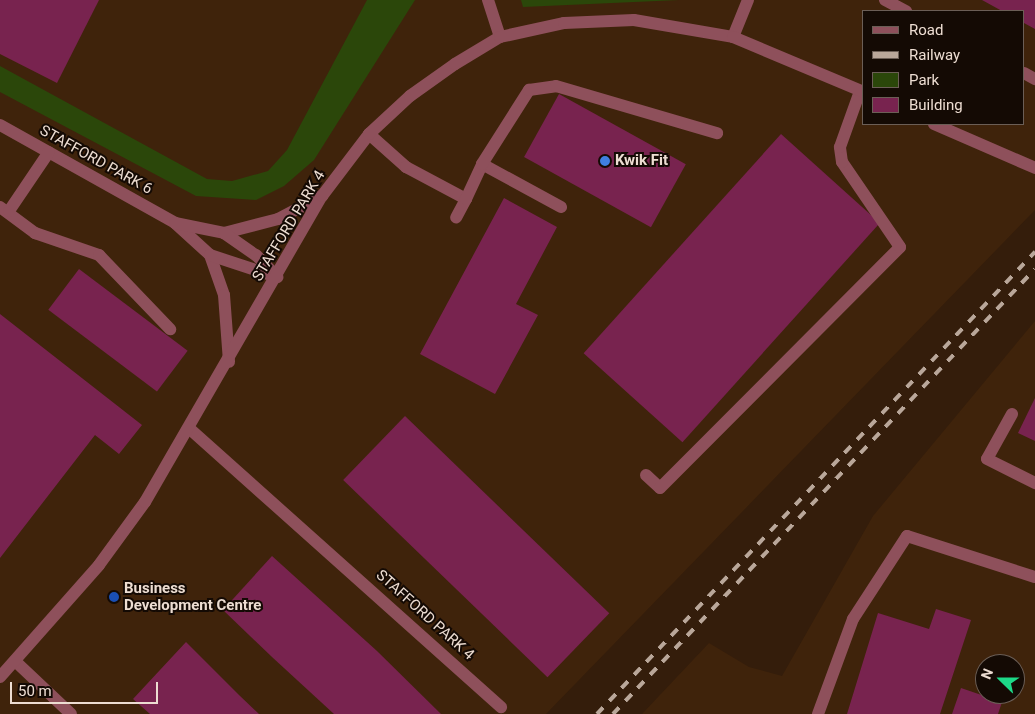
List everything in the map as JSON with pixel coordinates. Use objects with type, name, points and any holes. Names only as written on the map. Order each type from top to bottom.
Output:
[{"type":"street","points":[[488,0],[500,37],[564,23],[634,20],[733,37],[862,92],[840,147],[842,162],[900,247],[660,488],[646,475]]},
{"type":"street","points":[[733,37],[748,0]]},
{"type":"street","points":[[885,0],[904,10]]},
{"type":"street","name":"STAFFORD PARK 4","points":[[0,677],[99,565],[190,430],[322,196],[369,134],[410,96],[500,37]]},
{"type":"street","points":[[456,218],[482,164],[528,90],[556,86],[717,133]]},
{"type":"street","name":"STAFFORD PARK 6","points":[[0,125],[175,223]]},
{"type":"street","points":[[936,125],[1035,168]]},
{"type":"street","points":[[369,134],[406,167],[466,198]]},
{"type":"street","points":[[49,152],[4,209],[35,233],[99,255],[170,330]]},
{"type":"street","points":[[482,164],[561,207]]},
{"type":"street","points":[[224,233],[278,219],[322,196]]},
{"type":"street","points":[[175,223],[224,233],[256,255],[277,277]]},
{"type":"street","points":[[175,223],[210,255],[277,277]]},
{"type":"street","points":[[210,255],[224,295],[229,362]]},
{"type":"street","points":[[1012,414],[987,458],[1035,483]]},
{"type":"street","name":"STAFFORD PARK 4","points":[[190,430],[501,707]]},
{"type":"street","points":[[818,714],[853,619],[907,536],[1035,577]]},
{"type":"street","points":[[15,661],[71,714]]},
{"type":"shaded area","points":[[0,0],[1035,0],[1035,210],[546,714],[0,714]]},
{"type":"shaded area","points":[[1035,321],[1035,714],[642,714],[709,643],[749,667],[782,676],[873,516]]},
{"type":"green space","points":[[367,0],[415,0],[314,160],[284,186],[256,200],[196,196],[0,92],[0,66],[207,179],[232,181],[268,171],[287,150]]},
{"type":"green space","points":[[521,0],[679,0],[523,7]]},
{"type":"building","points":[[0,0],[99,0],[57,83],[0,54]]},
{"type":"building","points":[[982,0],[1035,0],[1035,29],[1025,24],[1025,10],[1000,10]]},
{"type":"building","name":"Kwik Fit","points":[[559,94],[686,164],[651,227],[524,157]]},
{"type":"building","points":[[781,134],[880,223],[682,442],[584,353]]},
{"type":"building","points":[[504,198],[557,227],[516,304],[538,315],[495,394],[420,354]]},
{"type":"building","points":[[79,269],[188,351],[157,392],[48,310]]},
{"type":"building","points":[[0,314],[142,425],[119,454],[95,435],[0,558]]},
{"type":"building","points":[[1035,398],[1035,441],[1018,433]]},
{"type":"building","points":[[405,416],[609,613],[547,677],[343,480]]},
{"type":"building","points":[[272,556],[377,651],[441,714],[334,714],[272,657],[223,610]]},
{"type":"building","points":[[936,609],[971,620],[940,714],[847,714],[878,613],[929,629]]},
{"type":"building","points":[[186,642],[259,714],[150,714],[133,699]]},
{"type":"building","points":[[961,688],[975,693],[975,704],[1001,704],[998,714],[952,714]]},
{"type":"railway","points":[[597,714],[1035,252]]},
{"type":"railway","points":[[613,714],[1035,269]]},
{"type":"place","name":"Kwik Fit","points":[[605,161]]},
{"type":"place","name":"Business Development Centre","points":[[114,597]]}]
